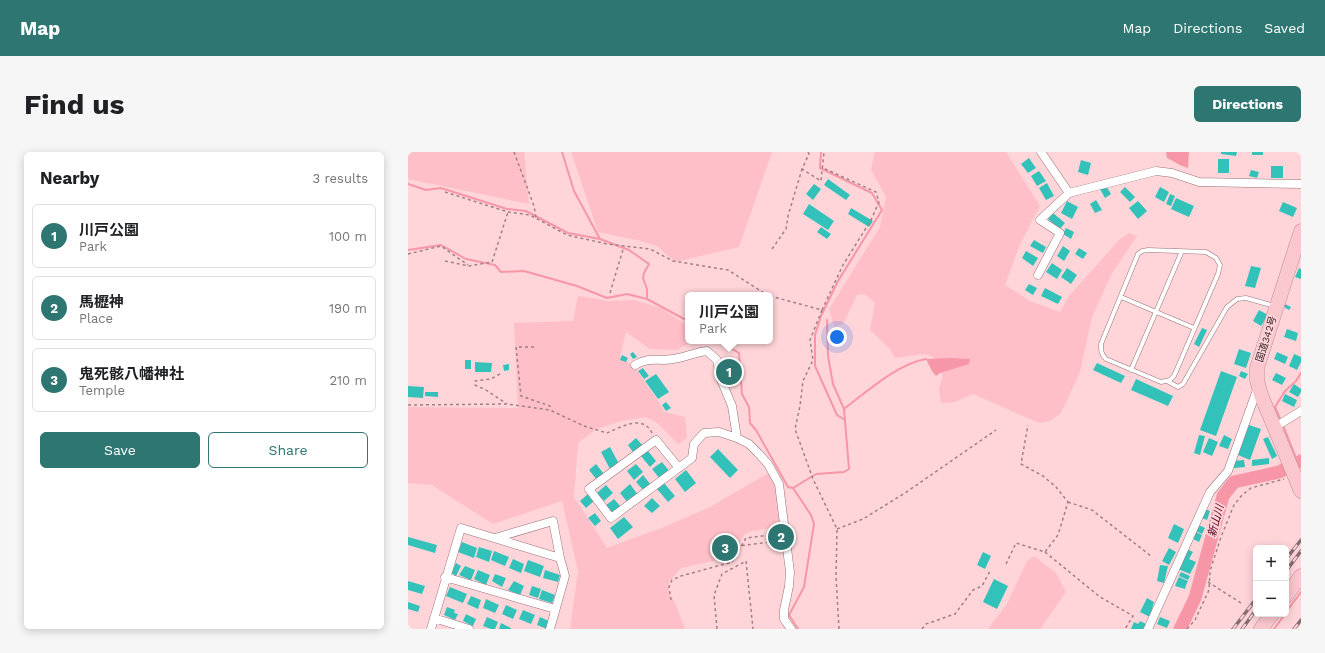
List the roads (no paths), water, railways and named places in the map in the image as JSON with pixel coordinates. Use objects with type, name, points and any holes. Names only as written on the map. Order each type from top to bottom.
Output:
[{"type":"highway","name":"国道342号","points":[[1301,231],[1257,368],[1258,387],[1286,455],[1292,476],[1301,491]]},
{"type":"highway","points":[[1289,592],[1301,576]]},
{"type":"highway","points":[[1261,629],[1270,617]]},
{"type":"street","points":[[1041,152],[1069,193]]},
{"type":"street","points":[[1038,275],[1060,233],[1040,220],[1069,193],[1156,171],[1172,173],[1200,182],[1301,184]]},
{"type":"street","points":[[635,364],[643,360],[672,360],[707,351],[717,360],[720,377],[732,406],[737,438]]},
{"type":"street","points":[[1148,629],[1210,492],[1228,471],[1258,387]]},
{"type":"street","points":[[1275,427],[1301,411]]},
{"type":"street","points":[[679,468],[656,440],[588,489],[611,518],[679,468],[692,458],[694,444],[704,432],[719,432],[749,444],[768,464],[779,484],[790,572],[784,619],[791,629]]},
{"type":"street","points":[[495,538],[553,521],[565,576],[550,629]]},
{"type":"street","points":[[431,629],[460,528],[560,558]]},
{"type":"street","points":[[445,577],[555,609]]},
{"type":"street","points":[[434,618],[469,629]]},
{"type":"lane","points":[[1142,251],[1206,252],[1216,258],[1220,265],[1218,274],[1174,376],[1167,381],[1161,382],[1106,359],[1103,356],[1101,344],[1121,297],[1138,254],[1142,251]]},
{"type":"lane","points":[[1131,370],[1182,251]]},
{"type":"lane","points":[[1121,297],[1194,328]]},
{"type":"lane","points":[[1167,381],[1178,387],[1183,384],[1227,308],[1237,299],[1246,298],[1276,307]]},
{"type":"waterway","points":[[562,152],[574,191],[600,239],[629,250],[649,264],[643,278],[647,289],[647,299]]},
{"type":"waterway","points":[[821,152],[820,168],[872,193],[882,210],[838,281],[821,316],[815,335],[815,366],[837,415],[845,420]]},
{"type":"waterway","points":[[408,184],[426,190],[441,188],[507,209],[526,211],[568,233],[600,239]]},
{"type":"waterway","points":[[408,250],[441,245],[466,259],[495,265],[501,272],[524,271],[577,286],[607,298],[627,294],[647,299],[685,319]]},
{"type":"waterway","points":[[793,488],[816,474],[844,472],[849,469],[844,409],[833,384],[828,356],[827,320]]},
{"type":"waterway","points":[[724,344],[739,353],[742,394],[749,407],[750,423],[756,430],[788,487],[793,488],[811,515],[814,524],[804,587],[789,615],[798,629]]},
{"type":"waterway","points":[[844,409],[894,372],[905,366],[926,359]]},
{"type":"waterway","points":[[1281,421],[1275,407],[1285,391],[1296,381],[1301,373]]},
{"type":"waterway","points":[[1283,425],[1298,463]]},
{"type":"waterway","name":"新山川","points":[[1180,629],[1195,598],[1223,496],[1234,482],[1279,472],[1301,461]]},
{"type":"waterway","points":[[1289,608],[1301,592]]},
{"type":"waterway","points":[[1274,629],[1283,617]]},
{"type":"railway","points":[[1289,555],[1301,540]]},
{"type":"railway","points":[[1289,567],[1301,551]]},
{"type":"railway","points":[[1233,629],[1253,603]]},
{"type":"railway","points":[[1242,629],[1253,614]]},
{"type":"railway","points":[[1294,629],[1301,620]]},
{"type":"place","name":"川戸公園","points":[[729,372]]},
{"type":"place","name":"馬櫪神","points":[[781,537]]},
{"type":"place","name":"鬼死骸八幡神社","points":[[725,548]]}]
